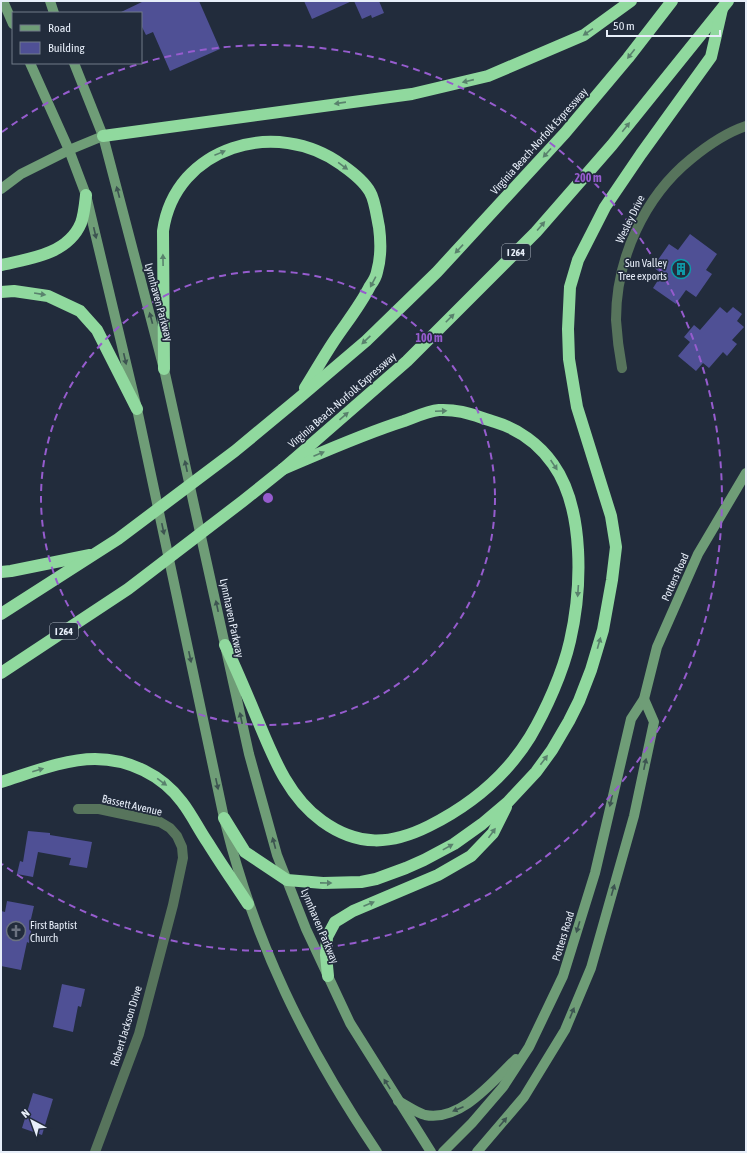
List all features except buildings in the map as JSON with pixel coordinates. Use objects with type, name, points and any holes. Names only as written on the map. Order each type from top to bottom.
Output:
[{"type":"highway","points":[[103,136],[412,94],[488,76],[584,35],[630,1]]},
{"type":"highway","name":"Virginia Beach-Norfolk Expressway","points":[[1,614],[97,554],[118,539],[235,451],[366,341],[437,272],[565,133],[628,58],[672,1]]},
{"type":"highway","points":[[224,818],[245,852],[287,880],[323,883],[361,882],[376,879],[424,860],[454,844],[482,824],[508,802],[536,772],[552,750],[576,708],[591,670],[601,636],[612,580],[616,547],[611,516],[577,408],[569,359],[568,329],[570,287],[578,260],[605,207],[711,57],[725,5]]},
{"type":"highway","name":"Virginia Beach-Norfolk Expressway","points":[[1,673],[128,589],[243,501],[283,469],[407,360],[536,232],[612,145],[725,5]]},
{"type":"highway","points":[[164,369],[163,231],[170,203],[177,190],[188,175],[202,163],[231,149],[255,143],[276,142],[296,144],[316,150],[335,160],[352,172],[371,193],[377,218],[380,253],[377,273],[364,298],[333,342],[299,398]]},
{"type":"highway","points":[[1,265],[32,259],[54,250],[68,242],[81,222],[86,195]]},
{"type":"highway","points":[[1,292],[14,290],[48,296],[80,311],[97,330],[137,409]]},
{"type":"highway","points":[[225,645],[274,760],[289,786],[304,806],[321,821],[346,836],[367,841],[385,841],[416,832],[444,819],[469,803],[491,784],[511,763],[529,739],[543,713],[562,668],[576,612],[578,555],[575,523],[568,494],[553,463],[537,446],[522,434],[504,425],[468,412],[438,410],[376,430],[283,469]]},
{"type":"highway","points":[[1,572],[97,554]]},
{"type":"highway","points":[[1,782],[61,764],[95,759],[115,761],[134,766],[151,774],[167,785],[182,802],[207,843],[248,904]]},
{"type":"highway","points":[[328,976],[326,955],[327,937],[335,922],[353,911],[438,875],[471,856],[493,833],[508,802]]},
{"type":"main road","points":[[50,1],[54,12]]},
{"type":"main road","points":[[4,2],[12,22]]},
{"type":"main road","points":[[30,64],[69,150],[86,195],[137,409],[224,818],[233,856],[248,904],[264,946],[300,1024],[321,1064],[347,1108],[377,1152]]},
{"type":"main road","name":"Lynnhaven Parkway","points":[[74,64],[103,136],[164,369],[249,754],[277,855],[306,929],[350,1023],[431,1152]]},
{"type":"main road","points":[[1,189],[21,174],[69,150],[103,136]]},
{"type":"main road","name":"Potters Road","points":[[444,1152],[503,1087],[529,1047],[563,976],[595,872],[631,719],[644,699],[657,647],[698,554],[746,472]]},
{"type":"main road","points":[[477,1152],[524,1097],[566,1030],[591,968],[634,816],[654,722],[644,699]]},
{"type":"main road","points":[[397,1100],[424,1115],[442,1116],[468,1105],[529,1047]]},
{"type":"street","name":"Wesley Drive","points":[[622,368],[618,347],[616,319],[618,297],[622,270],[628,249],[639,223],[654,197],[676,171],[711,142],[746,126]]},
{"type":"street","name":"Bassett Avenue","points":[[78,809],[99,809],[160,822],[170,828],[177,836],[182,847],[183,858],[173,905]]},
{"type":"street","name":"Robert Jackson Drive","points":[[95,1152],[139,1034],[173,905]]},
{"type":"place","name":"Sun Valley Tree exports","points":[[681,269]]},
{"type":"place","name":"First Baptist Church","points":[[16,931]]}]
